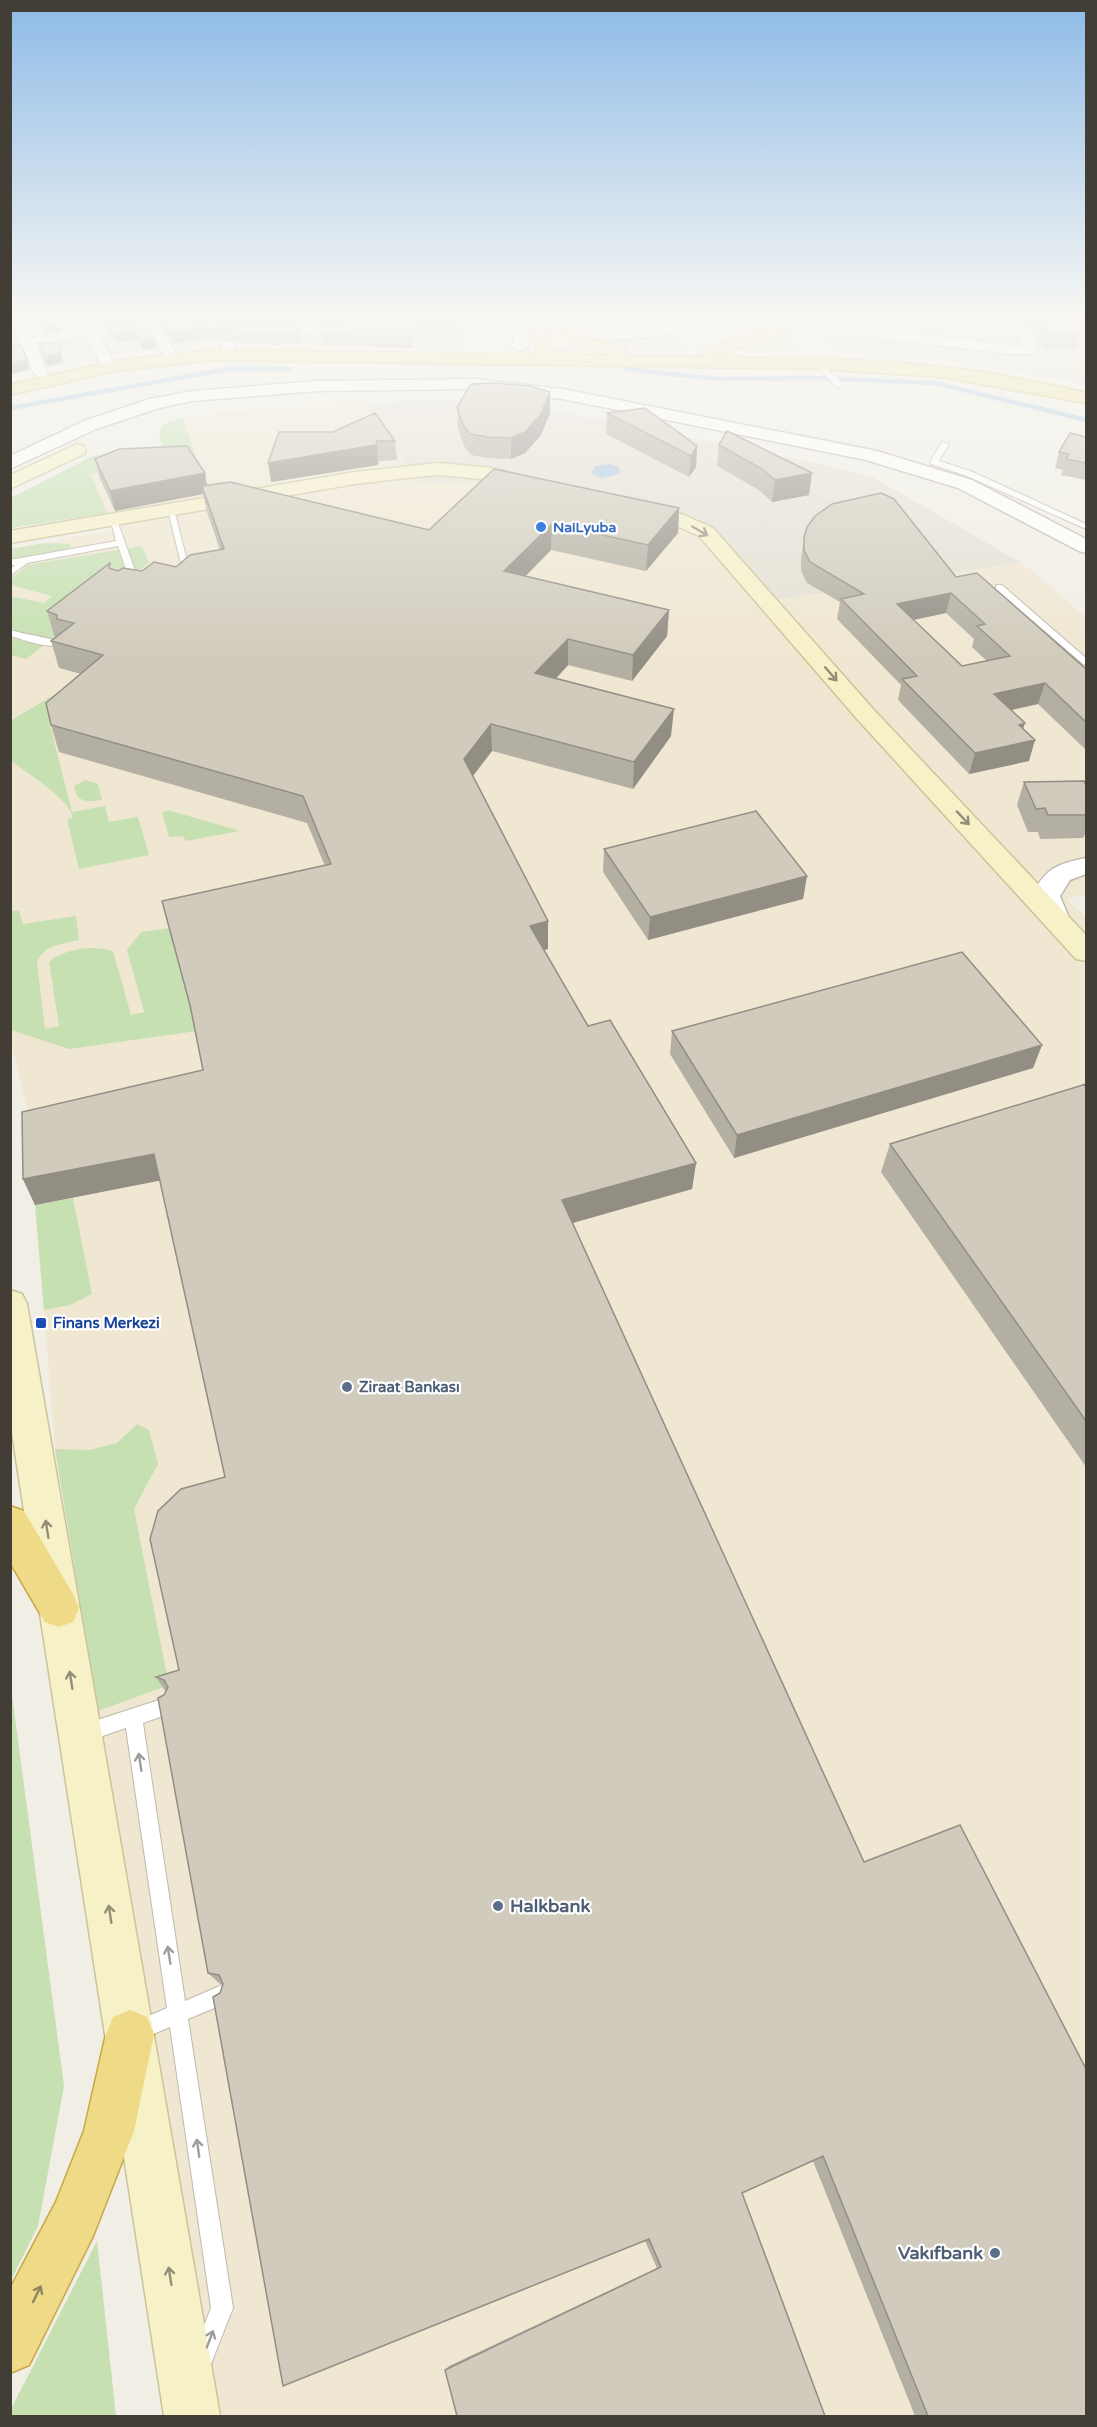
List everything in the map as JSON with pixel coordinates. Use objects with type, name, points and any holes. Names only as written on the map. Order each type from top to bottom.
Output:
[{"type":"highway","points":[[10,1524],[59,1608]]},
{"type":"highway","points":[[10,2346],[75,2218],[109,2131],[130,2034]]},
{"type":"main road","points":[[10,483],[77,450]]},
{"type":"main road","points":[[10,537],[355,478],[440,469],[491,474],[558,489]]},
{"type":"main road","points":[[617,503],[677,519],[706,532],[866,715],[1086,952]]},
{"type":"main road","points":[[10,1304],[191,2405]]},
{"type":"street","points":[[10,463],[73,433]]},
{"type":"street","points":[[10,475],[97,433]]},
{"type":"street","points":[[77,450],[109,433]]},
{"type":"street","points":[[726,433],[907,475],[989,507],[1086,559]]},
{"type":"street","points":[[764,433],[870,454],[965,484],[1086,547]]},
{"type":"street","points":[[10,532],[170,509]]},
{"type":"street","points":[[1055,918],[1046,896],[1051,883],[1063,872],[1086,866]]},
{"type":"lane","points":[[945,444],[934,462],[970,474],[1086,527]]},
{"type":"lane","points":[[170,509],[186,567]]},
{"type":"lane","points":[[113,520],[135,582],[122,593]]},
{"type":"lane","points":[[10,563],[121,543]]},
{"type":"lane","points":[[10,574],[24,561]]},
{"type":"lane","points":[[999,587],[1086,662]]},
{"type":"lane","points":[[10,633],[49,644],[59,643]]},
{"type":"lane","points":[[80,1734],[168,1706]]},
{"type":"lane","points":[[133,1717],[222,2308],[191,2405]]},
{"type":"lane","points":[[130,2034],[222,1995]]},
{"type":"shaded area","points":[[188,433],[386,433],[420,484],[487,482],[665,521],[696,531],[762,602],[1022,563],[1086,617],[1086,894],[1067,899],[1086,918],[1086,2416],[214,2416],[55,1449],[35,1205],[34,1138],[10,1038],[10,549],[113,530],[90,474],[195,456]]},
{"type":"shaded area","points":[[386,433],[668,433],[825,465],[874,478],[1022,563],[762,602],[487,482],[420,484]]},
{"type":"green space","points":[[159,433],[188,433],[196,456],[165,461]]},
{"type":"green space","points":[[110,453],[129,467],[91,474],[107,513],[11,528],[11,498],[92,456]]},
{"type":"green space","points":[[45,543],[70,544],[70,550],[11,559],[11,549]]},
{"type":"green space","points":[[142,546],[149,563],[51,640],[11,629],[10,596],[44,603],[52,596],[11,585],[11,579],[27,565]]},
{"type":"green space","points":[[11,638],[43,646],[26,659],[11,655]]},
{"type":"green space","points":[[99,676],[102,679],[49,721],[72,812],[105,806],[109,822],[138,817],[149,855],[79,869],[67,819],[73,818],[70,811],[46,786],[11,761],[10,721],[57,693]]},
{"type":"green space","points":[[85,780],[98,784],[102,800],[88,801],[77,796],[74,786]]},
{"type":"green space","points":[[168,810],[240,831],[186,841],[183,836],[169,837],[162,813]]},
{"type":"green space","points":[[19,910],[23,924],[76,916],[79,940],[48,949],[43,952],[37,963],[45,1029],[59,1026],[49,962],[63,954],[80,949],[97,948],[113,951],[131,1015],[144,1012],[127,950],[141,932],[170,928],[197,1031],[69,1049],[11,1030],[11,911]]},
{"type":"green space","points":[[73,1198],[92,1294],[70,1305],[44,1310],[35,1205]]},
{"type":"green space","points":[[137,1424],[149,1430],[158,1464],[134,1509],[169,1685],[98,1711],[55,1449],[89,1450],[117,1443]]},
{"type":"green space","points":[[10,1680],[64,2086],[38,2226],[11,2280]]},
{"type":"green space","points":[[97,2241],[116,2416],[11,2416],[11,2409]]},
{"type":"water","points":[[610,464],[619,467],[620,474],[601,478],[591,473],[595,466]]},
{"type":"building","points":[[279,433],[389,433],[395,441],[377,441],[376,445],[268,463]]},
{"type":"building","points":[[469,433],[522,433],[511,438]]},
{"type":"building","points":[[647,433],[680,433],[697,446],[691,456]]},
{"type":"building","points":[[726,433],[732,433],[812,473],[775,480],[762,469],[719,445]]},
{"type":"building","points":[[1070,433],[1086,437],[1086,463],[1066,459],[1069,454],[1059,452]]},
{"type":"building","points":[[187,446],[205,473],[110,491],[95,459],[119,449]]},
{"type":"building","points":[[494,469],[679,508],[648,545],[552,524],[504,571],[669,610],[633,655],[568,639],[535,673],[674,709],[634,762],[491,724],[464,759],[548,921],[530,926],[588,1026],[610,1020],[696,1163],[562,1200],[864,1862],[960,1825],[1086,2069],[1086,2416],[928,2416],[823,2156],[742,2193],[825,2416],[457,2416],[445,2370],[661,2267],[649,2239],[283,2386],[213,1997],[220,1993],[223,1984],[219,1975],[208,1973],[158,1698],[164,1695],[168,1687],[164,1680],[156,1677],[179,1670],[150,1539],[158,1511],[181,1489],[225,1477],[154,1154],[23,1179],[22,1112],[203,1070],[190,1005],[162,901],[331,864],[303,796],[51,725],[46,703],[103,655],[51,641],[74,623],[57,619],[57,615],[47,611],[110,563],[109,568],[118,571],[123,568],[142,571],[154,562],[176,567],[190,555],[224,549],[202,486],[230,482],[429,530]]},
{"type":"building","points":[[881,493],[894,499],[956,577],[977,573],[1086,669],[1086,722],[1045,683],[994,694],[1025,723],[1019,725],[1035,740],[975,753],[902,679],[917,676],[841,599],[864,594],[810,562],[804,550],[807,527],[815,516],[832,504]],"holes":[[[951,593],[985,624],[977,626],[1010,656],[962,666],[897,604]]]},
{"type":"building","points":[[1084,781],[1086,815],[1048,815],[1045,808],[1036,809],[1024,782]]},
{"type":"building","points":[[756,811],[807,876],[650,917],[604,849]]},
{"type":"building","points":[[962,952],[1042,1045],[737,1135],[672,1031]]},
{"type":"building","points":[[1086,1084],[1086,1421],[890,1144]]},
{"type":"place","name":"NaiLyuba","points":[[541,527]]},
{"type":"place","name":"Finans Merkezi","points":[[41,1323]]},
{"type":"place","name":"Ziraat Bankası","points":[[347,1387]]},
{"type":"place","name":"Halkbank","points":[[498,1906]]},
{"type":"place","name":"Vakıfbank","points":[[995,2253]]}]
